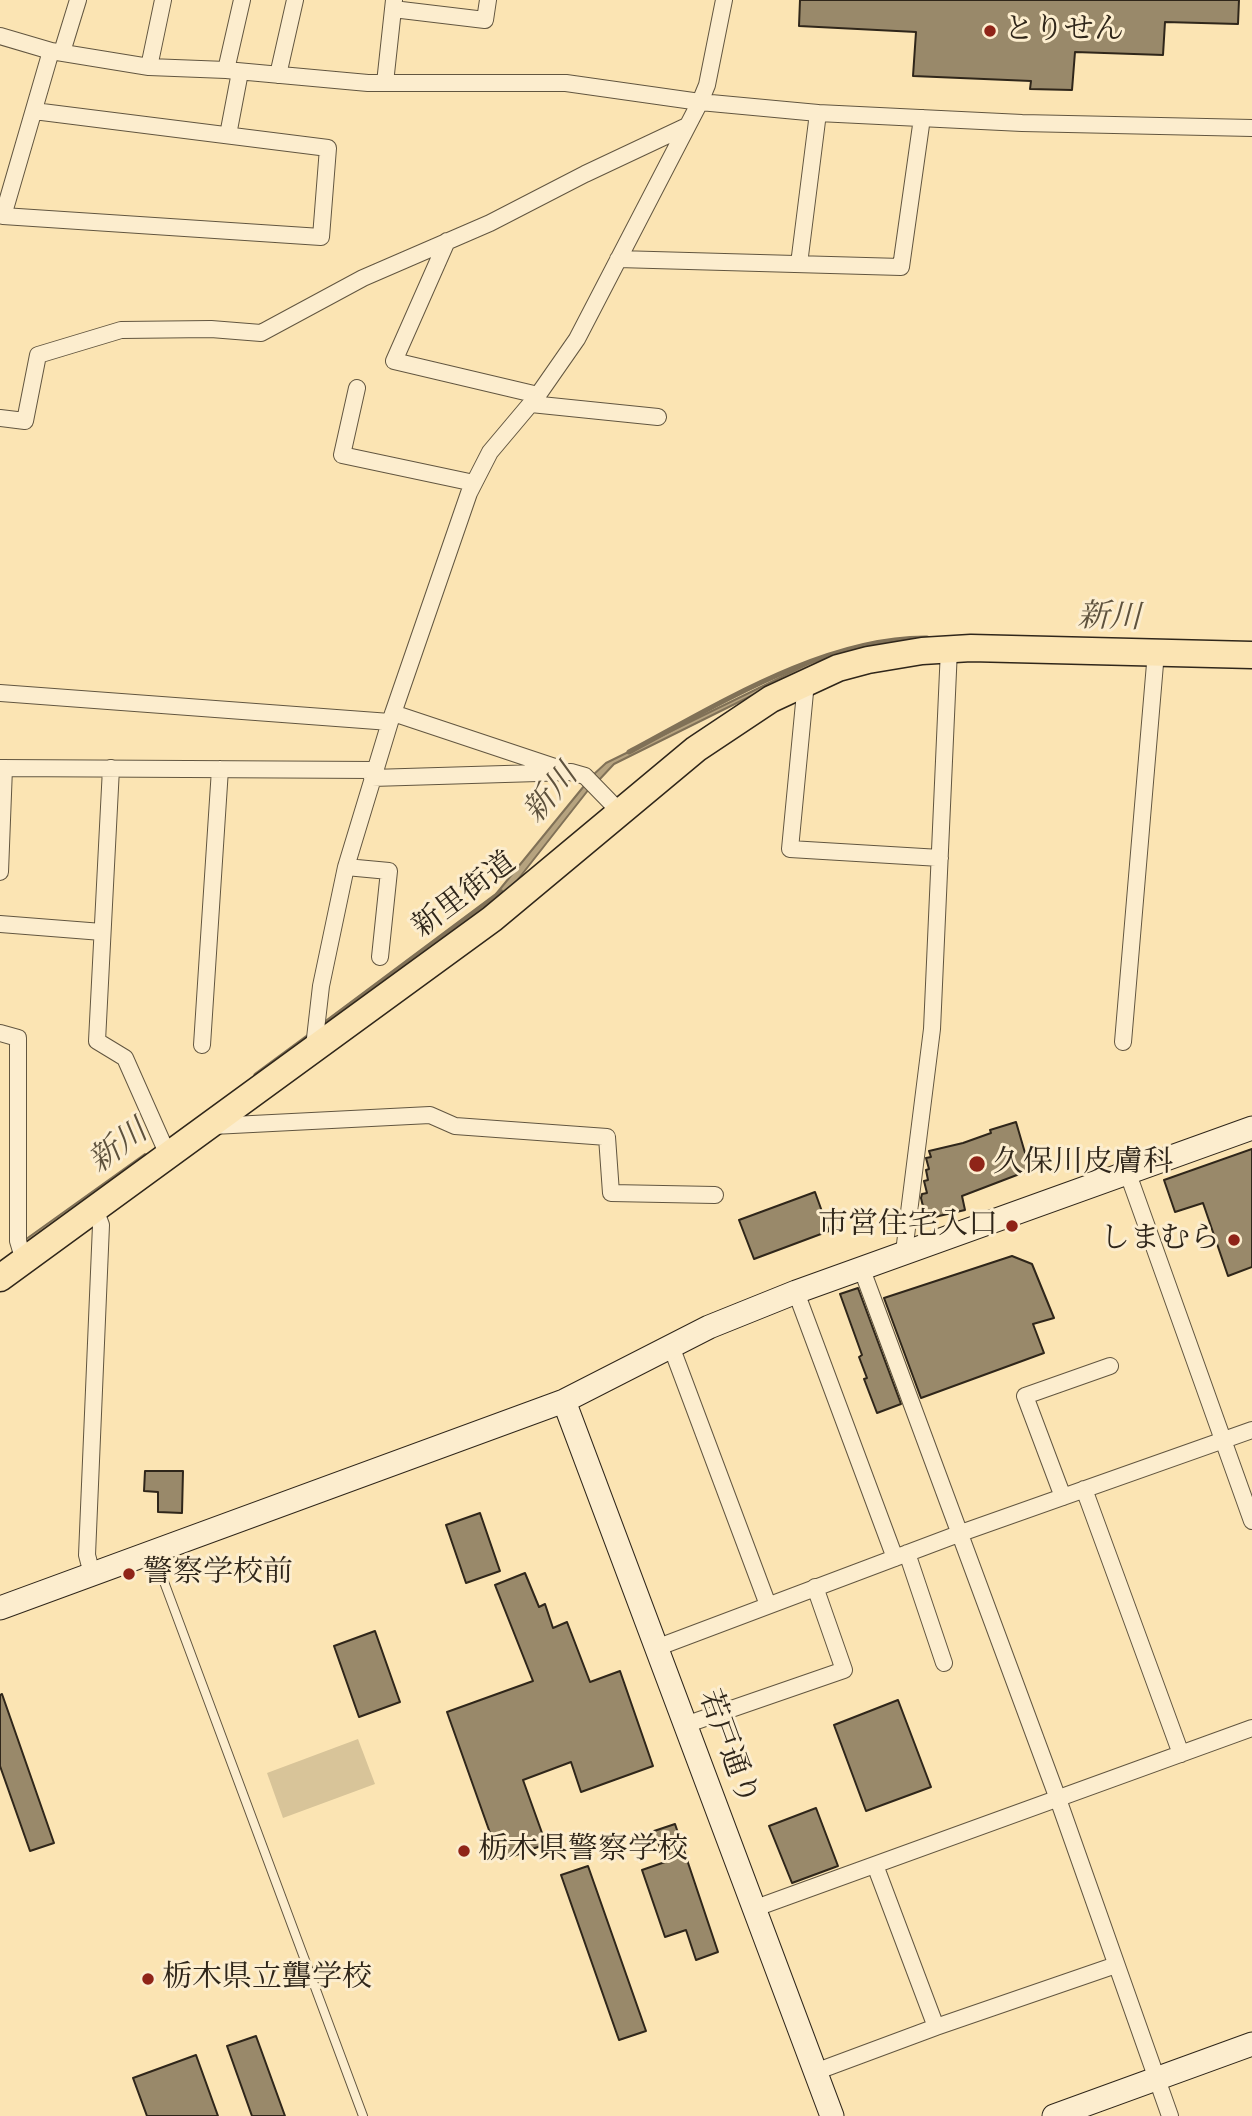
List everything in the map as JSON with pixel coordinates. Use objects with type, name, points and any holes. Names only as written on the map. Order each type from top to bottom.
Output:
[{"type":"main road","name":"新里街道","points":[[0,1278],[21,1251],[95,1209],[165,1148],[207,1126],[315,1044],[492,919],[696,749],[771,699],[838,668],[898,654],[949,649],[1252,655]]},
{"type":"street","points":[[34,111],[328,148],[321,237],[3,216],[34,111],[78,0]]},
{"type":"street","points":[[149,66],[163,0]]},
{"type":"street","points":[[229,135],[233,71],[242,0]]},
{"type":"street","points":[[278,75],[295,0]]},
{"type":"street","points":[[385,83],[394,4],[485,20],[488,0]]},
{"type":"street","points":[[315,1044],[321,986],[346,867],[392,717],[474,483],[490,452],[535,400],[577,339],[700,102],[707,85],[724,0]]},
{"type":"street","points":[[0,36],[57,52],[149,66],[385,83],[566,83],[700,102],[818,113],[1022,123],[1252,128]]},
{"type":"street","points":[[799,264],[818,113]]},
{"type":"street","points":[[618,259],[901,267],[922,118]]},
{"type":"street","points":[[0,418],[25,421],[38,355],[121,330],[211,329],[261,333],[363,278],[490,223],[687,126]]},
{"type":"street","points":[[447,242],[394,361],[535,400],[658,417]]},
{"type":"street","points":[[356,388],[342,455],[474,483]]},
{"type":"street","points":[[904,1252],[932,1029],[949,649]]},
{"type":"street","points":[[1123,1042],[1156,652]]},
{"type":"street","points":[[806,682],[790,849],[940,858]]},
{"type":"street","points":[[0,693],[392,717],[578,774],[598,789],[620,812]]},
{"type":"street","points":[[0,872],[2,768],[220,769],[373,774],[578,774]]},
{"type":"street","points":[[111,768],[97,1041],[125,1058],[165,1148]]},
{"type":"street","points":[[202,1045],[220,769]]},
{"type":"street","points":[[346,867],[389,871],[380,957]]},
{"type":"street","points":[[0,924],[102,932]]},
{"type":"street","points":[[0,1033],[18,1038],[21,1251]]},
{"type":"street","points":[[0,1082],[17,1083]]},
{"type":"street","points":[[207,1126],[430,1115],[456,1126],[607,1137],[611,1193],[715,1195]]},
{"type":"street","points":[[0,1608],[564,1401],[742,1313],[861,1267],[1252,1128]]},
{"type":"street","points":[[1127,1171],[1252,1521]]},
{"type":"street","points":[[92,1574],[88,1555],[102,1226],[95,1209]]},
{"type":"street","points":[[861,1267],[1058,1798],[1170,2116]]},
{"type":"street","points":[[796,1292],[944,1663]]},
{"type":"street","points":[[671,1346],[768,1605]]},
{"type":"street","points":[[1063,1496],[1026,1396],[1110,1366]]},
{"type":"street","name":"若戸通り","points":[[564,1401],[832,2116]]},
{"type":"street","points":[[656,1648],[961,1532],[1252,1430]]},
{"type":"street","points":[[1084,1489],[1181,1754]]},
{"type":"street","points":[[685,1725],[844,1670],[815,1587]]},
{"type":"street","points":[[753,1909],[1252,1728]]},
{"type":"street","points":[[875,1865],[936,2027]]},
{"type":"street","points":[[815,2072],[1116,1965]]},
{"type":"street","points":[[1054,2116],[1252,2044]]},
{"type":"lane","points":[[153,1552],[363,2116]]},
{"type":"shaded area","points":[[976,635],[769,687],[614,764],[599,780],[593,775],[606,763],[816,660],[895,642]]},
{"type":"shaded area","points":[[584,786],[589,789],[501,901],[496,894]]},
{"type":"shaded area","points":[[145,1154],[149,1159],[27,1249],[22,1242]]},
{"type":"shaded area","points":[[358,1739],[375,1784],[283,1818],[267,1773]]},
{"type":"building","points":[[800,0],[1239,0],[1238,24],[1165,22],[1163,55],[1075,52],[1072,90],[1030,89],[1031,81],[913,76],[916,32],[799,26]]},
{"type":"building","points":[[1016,1122],[1030,1170],[962,1196],[965,1210],[926,1219],[921,1198],[922,1194],[927,1193],[924,1181],[928,1180],[926,1158],[931,1157],[929,1151],[963,1143],[991,1133],[990,1130]]},
{"type":"building","name":"しまむら","points":[[1252,1149],[1252,1267],[1228,1276],[1203,1203],[1175,1212],[1164,1180]]},
{"type":"building","points":[[815,1192],[829,1231],[754,1259],[739,1220]]},
{"type":"building","points":[[1012,1256],[1032,1264],[1054,1318],[1033,1324],[1044,1353],[921,1398],[884,1298]]},
{"type":"building","points":[[858,1288],[901,1404],[877,1413],[864,1379],[867,1378],[859,1357],[862,1355],[840,1294]]},
{"type":"building","points":[[145,1471],[183,1471],[182,1513],[158,1512],[158,1492],[144,1491]]},
{"type":"building","points":[[480,1513],[500,1571],[466,1583],[446,1525]]},
{"type":"building","points":[[525,1573],[539,1607],[545,1604],[553,1628],[567,1622],[590,1682],[620,1671],[653,1766],[581,1792],[571,1762],[523,1780],[546,1844],[500,1861],[447,1712],[533,1681],[495,1585]]},
{"type":"building","points":[[375,1631],[400,1702],[359,1717],[334,1646]]},
{"type":"building","points":[[2,1694],[54,1843],[30,1851],[0,1766]]},
{"type":"building","points":[[898,1700],[931,1787],[866,1811],[834,1725]]},
{"type":"building","points":[[816,1808],[838,1866],[792,1883],[769,1826]]},
{"type":"building","points":[[675,1824],[718,1952],[696,1960],[686,1930],[665,1937],[642,1870],[665,1862],[654,1831]]},
{"type":"building","points":[[588,1866],[646,2031],[619,2040],[561,1875]]},
{"type":"building","points":[[256,2036],[285,2116],[252,2116],[227,2046]]},
{"type":"building","points":[[196,2055],[218,2116],[147,2116],[133,2078]]},
{"type":"waterway","name":"新川","points":[[629,752],[735,695],[811,661],[889,641],[927,638]]},
{"type":"waterway","name":"新川","points":[[320,1027],[501,892]]},
{"type":"waterway","name":"新川","points":[[256,1075],[313,1033]]},
{"type":"place","name":"とりせん","points":[[990,31]]},
{"type":"place","name":"久保川皮膚科","points":[[977,1164]]},
{"type":"place","name":"市営住宅入口","points":[[1012,1226]]},
{"type":"place","name":"しまむら","points":[[1234,1240]]},
{"type":"place","name":"警察学校前","points":[[129,1574]]},
{"type":"place","name":"栃木県警察学校","points":[[464,1851]]},
{"type":"place","name":"栃木県立聾学校","points":[[148,1979]]}]
